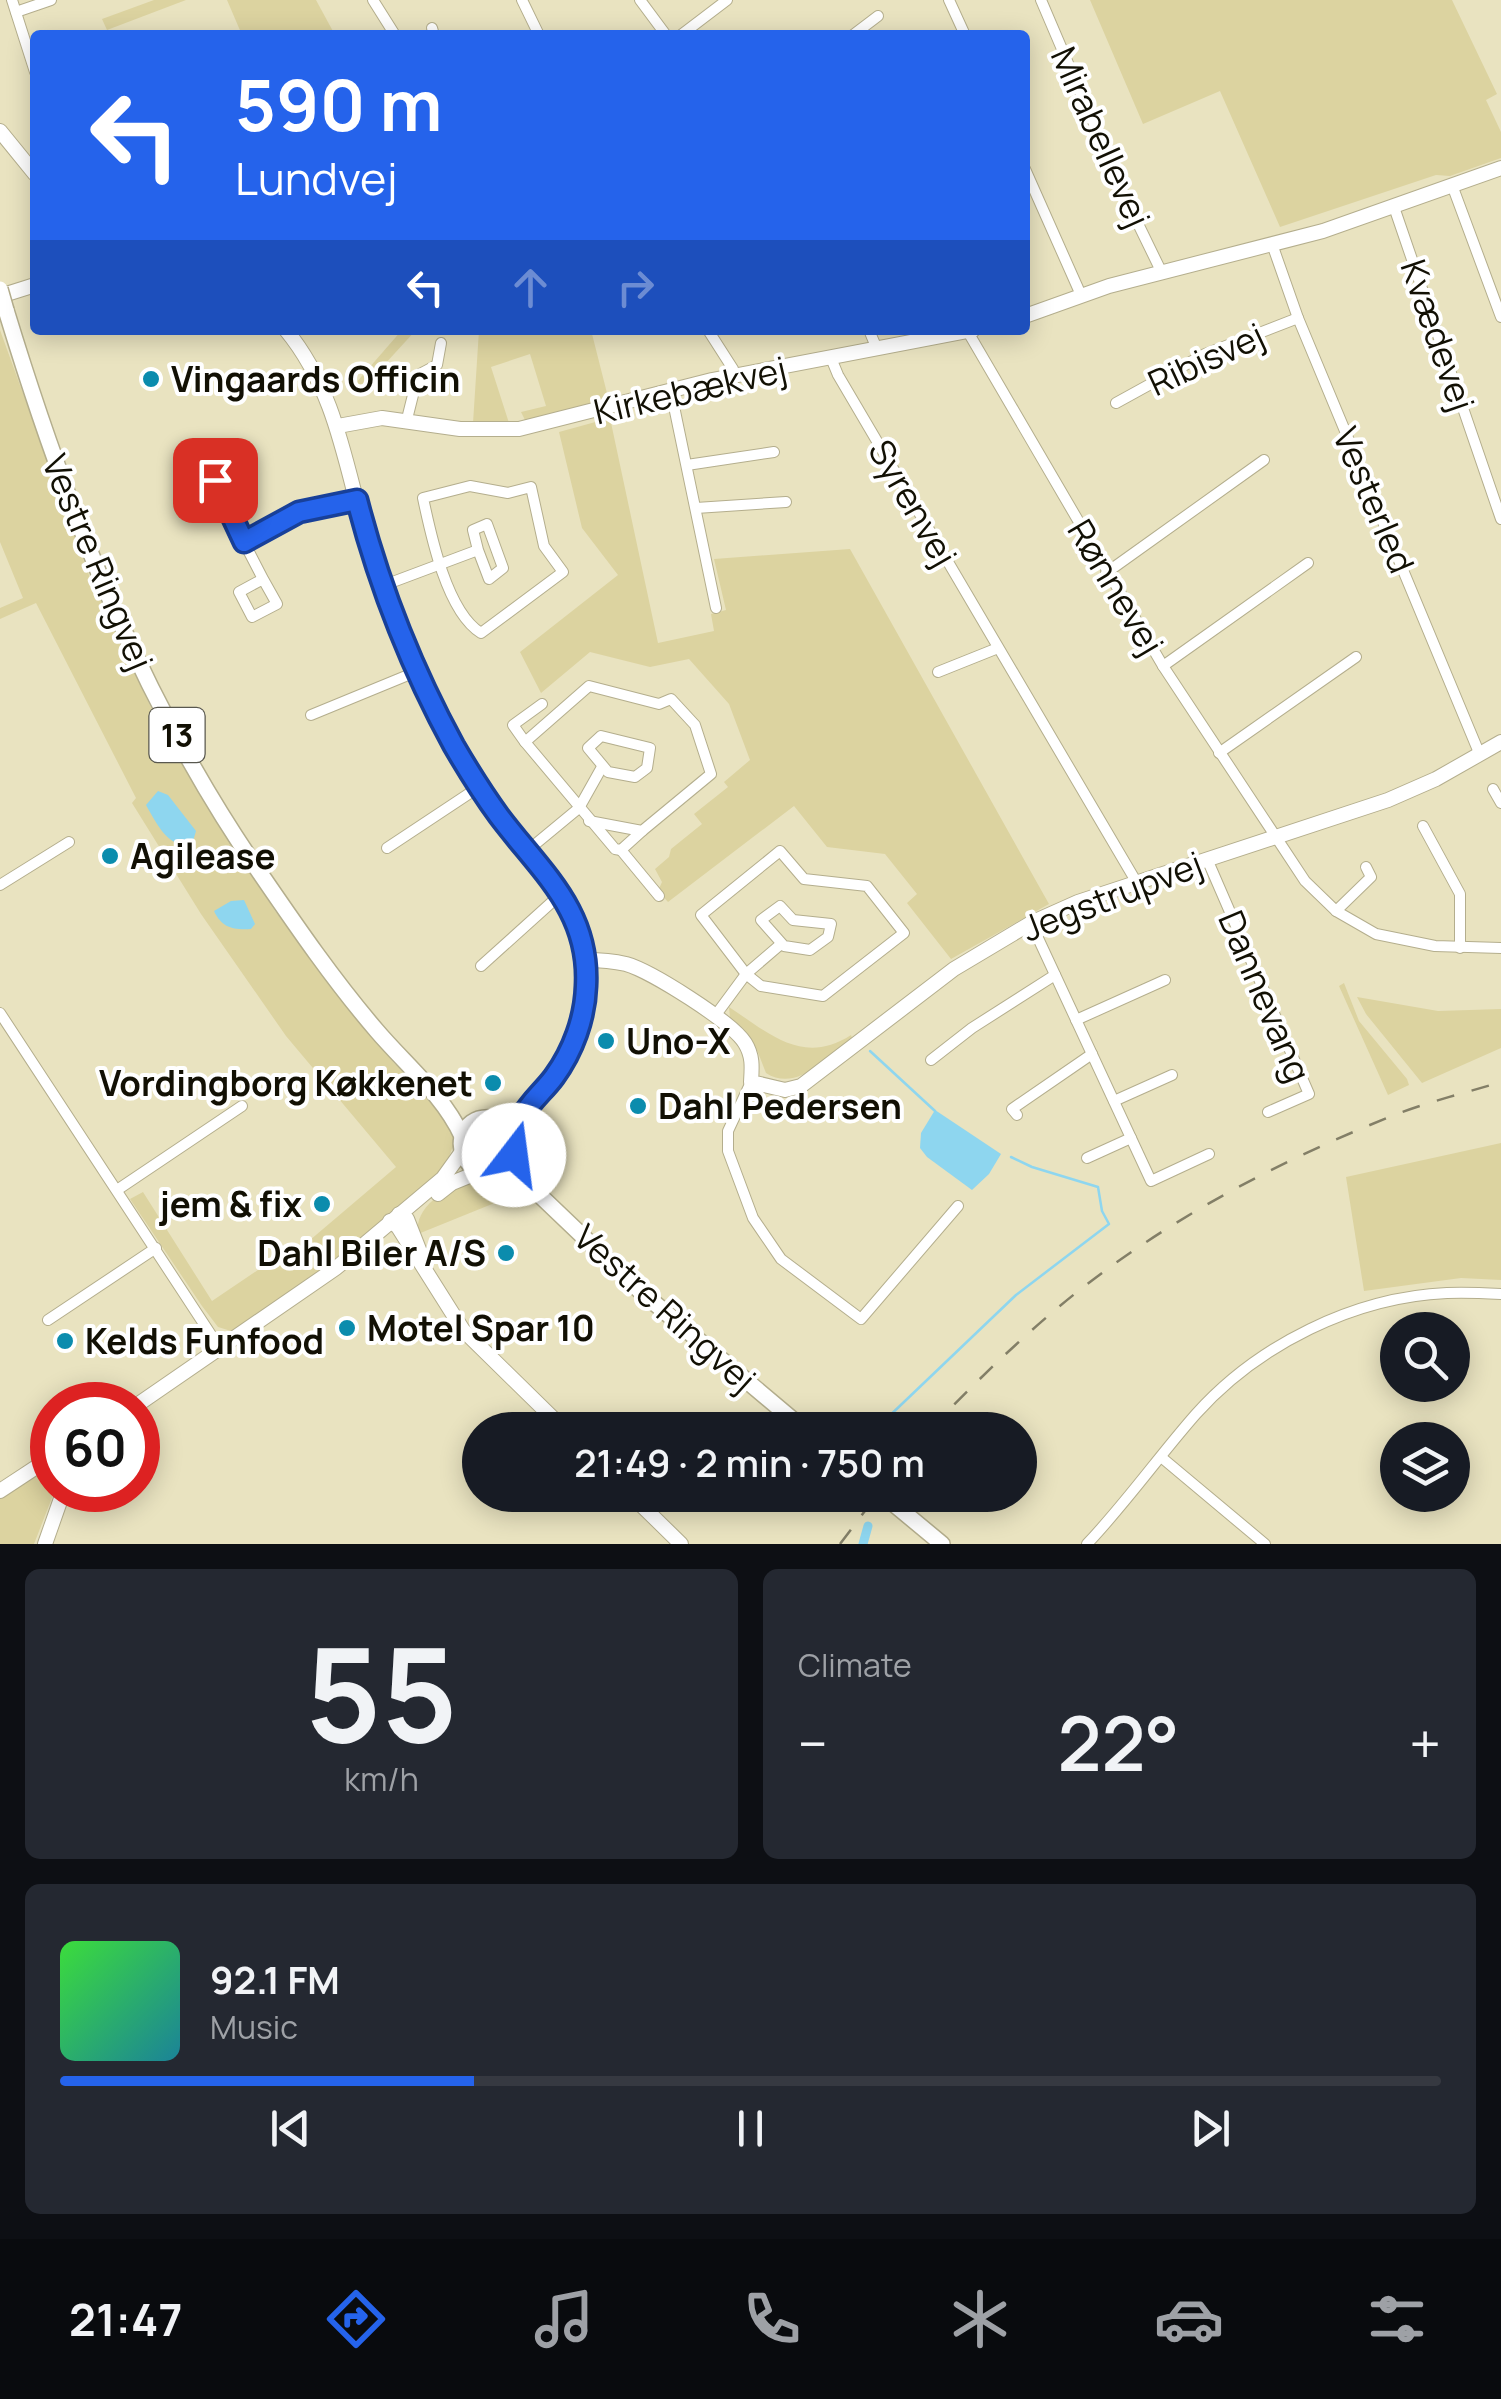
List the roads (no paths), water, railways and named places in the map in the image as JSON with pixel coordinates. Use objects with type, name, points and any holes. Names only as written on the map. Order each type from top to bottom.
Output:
[{"type":"main road","name":"Vestre Ringvej","points":[[2,298],[60,479],[93,562],[148,682],[201,780],[257,870],[334,979],[409,1069],[446,1106],[462,1136]]},
{"type":"main road","name":"Vestre Ringvej","points":[[446,1106],[478,1120]]},
{"type":"main road","name":"13","points":[[478,1120],[499,1120]]},
{"type":"main road","points":[[478,1120],[462,1136],[461,1153],[479,1172],[500,1171],[514,1155],[514,1137],[499,1120]]},
{"type":"main road","name":"Vestre Ringvej","points":[[514,1155],[528,1184]]},
{"type":"main road","name":"Vestre Ringvej","points":[[500,1171],[528,1184],[639,1290],[783,1412]]},
{"type":"main road","points":[[903,1512],[942,1544]]},
{"type":"street","points":[[30,56],[14,6],[50,0]]},
{"type":"street","points":[[373,0],[392,30]]},
{"type":"street","points":[[522,0],[537,30]]},
{"type":"street","points":[[640,0],[662,30]]},
{"type":"street","points":[[688,30],[727,0]]},
{"type":"street","points":[[949,0],[963,30]]},
{"type":"street","name":"Mirabellevej","points":[[1041,0],[1162,272]]},
{"type":"street","points":[[860,30],[878,16]]},
{"type":"street","points":[[0,131],[30,168]]},
{"type":"street","points":[[1030,314],[1082,295],[1272,244],[1501,168]]},
{"type":"street","points":[[1030,179],[1082,295]]},
{"type":"street","points":[[1452,184],[1501,317]]},
{"type":"street","name":"Kvædevej","points":[[1394,206],[1501,519]]},
{"type":"street","name":"Vesterled","points":[[1272,244],[1298,318],[1480,755]]},
{"type":"street","points":[[2,298],[30,286]]},
{"type":"street","name":"Ribisvej","points":[[1116,402],[1206,354],[1298,318]]},
{"type":"street","points":[[290,335],[314,368],[338,426],[382,586],[454,746],[479,787],[562,893],[581,933],[586,988],[578,1030],[553,1078],[529,1104],[514,1137]]},
{"type":"street","points":[[711,335],[734,369],[734,376]]},
{"type":"street","points":[[871,335],[877,350]]},
{"type":"street","name":"Kirkebækvej","points":[[338,426],[382,418],[460,430],[519,429],[734,376],[950,335]]},
{"type":"street","name":"Rønnevej","points":[[972,335],[1106,573],[1305,881],[1336,911],[1376,934],[1403,942],[1501,948]]},
{"type":"street","points":[[407,420],[418,375],[436,365],[441,343]]},
{"type":"street","name":"Syrenvej","points":[[831,358],[1137,883]]},
{"type":"street","points":[[671,392],[716,608]]},
{"type":"street","points":[[687,465],[774,452]]},
{"type":"street","points":[[1106,573],[1264,460]]},
{"type":"street","points":[[215,480],[264,579]]},
{"type":"street","points":[[470,486],[508,493],[531,487],[544,546],[562,572],[481,633],[471,628],[460,613],[441,564],[423,498],[470,486]]},
{"type":"street","points":[[244,542],[299,512],[357,500]]},
{"type":"street","points":[[696,508],[786,502]]},
{"type":"street","points":[[486,524],[504,568],[488,580],[483,564],[478,550],[473,530],[486,524]]},
{"type":"street","points":[[382,586],[478,550]]},
{"type":"street","points":[[1163,666],[1308,563]]},
{"type":"street","points":[[938,672],[998,648]]},
{"type":"street","points":[[1219,753],[1356,656]]},
{"type":"street","points":[[311,715],[418,671]]},
{"type":"street","points":[[525,742],[589,686],[659,704],[671,699],[695,726],[710,774],[621,850]]},
{"type":"street","points":[[542,704],[513,724],[590,821],[615,849],[621,850],[659,896]]},
{"type":"street","points":[[602,736],[650,748],[652,753],[647,768],[635,777],[608,772],[602,767],[588,748],[602,736]]},
{"type":"street","name":"Jegstrupvej","points":[[750,1082],[786,1090],[801,1086],[954,969],[1031,923],[1078,902],[1388,800],[1501,742]]},
{"type":"street","points":[[527,851],[579,808],[602,767]]},
{"type":"street","points":[[387,848],[479,787]]},
{"type":"street","points":[[1493,788],[1501,803]]},
{"type":"street","points":[[590,821],[642,831]]},
{"type":"street","points":[[1423,826],[1460,894],[1460,948]]},
{"type":"street","points":[[0,885],[69,842]]},
{"type":"street","points":[[780,851],[804,879],[867,886],[904,933],[823,996],[760,986],[746,974],[700,915],[780,851]]},
{"type":"street","name":"Dannevang","points":[[1207,859],[1309,1094],[1268,1112]]},
{"type":"street","points":[[1336,911],[1371,877],[1366,867]]},
{"type":"street","points":[[481,966],[562,893]]},
{"type":"street","points":[[780,906],[793,920],[831,924],[828,937],[810,950],[781,944],[762,920],[780,906]]},
{"type":"street","points":[[1031,923],[1151,1181],[1209,1154]]},
{"type":"street","points":[[715,1016],[746,974],[781,944]]},
{"type":"street","points":[[586,960],[629,964],[651,974],[736,1031],[747,1045],[753,1062],[750,1082],[728,1130],[728,1151],[752,1218],[781,1259],[861,1319],[958,1206]]},
{"type":"street","points":[[931,1060],[972,1028],[1055,975]]},
{"type":"street","points":[[1076,1020],[1165,980]]},
{"type":"street","points":[[0,1013],[221,1350]]},
{"type":"street","points":[[1016,1115],[1012,1109],[1092,1054]]},
{"type":"street","points":[[1114,1101],[1172,1075]]},
{"type":"street","points":[[499,1120],[529,1104]]},
{"type":"street","points":[[117,1190],[242,1106]]},
{"type":"street","points":[[1087,1158],[1131,1138]]},
{"type":"street","points":[[398,1220],[443,1178],[461,1153]]},
{"type":"street","points":[[160,1390],[452,1182],[479,1172]]},
{"type":"street","points":[[398,1220],[463,1330],[547,1412]]},
{"type":"street","points":[[48,1320],[156,1248]]},
{"type":"street","points":[[1087,1544],[1198,1413],[1228,1382],[1259,1359],[1360,1308],[1446,1292],[1501,1294]]},
{"type":"street","points":[[1161,1457],[1265,1544]]},
{"type":"street","points":[[0,1491],[30,1471]]},
{"type":"street","points":[[45,1544],[56,1512]]},
{"type":"street","points":[[648,1512],[681,1544]]},
{"type":"water","points":[[158,791],[168,795],[196,831],[191,848],[169,838],[146,805]]},
{"type":"water","points":[[244,900],[255,924],[251,929],[229,927],[214,911],[231,901]]},
{"type":"water","points":[[935,1110],[1001,1154],[989,1174],[972,1190],[920,1148],[921,1133]]},
{"type":"waterway","points":[[870,1051],[935,1111]]},
{"type":"waterway","points":[[894,1412],[1016,1295],[1109,1224],[1102,1211],[1098,1187],[1011,1157]]},
{"type":"waterway","points":[[863,1544],[868,1526]]},
{"type":"railway","points":[[947,1412],[1065,1302],[1121,1259],[1195,1212],[1272,1170],[1392,1116],[1501,1082]]},
{"type":"railway","points":[[840,1544],[864,1512]]},
{"type":"place","name":"Vingaards Officin","points":[[151,379]]},
{"type":"place","name":"Agilease","points":[[110,856]]},
{"type":"place","name":"Uno-X","points":[[606,1041]]},
{"type":"place","name":"Vordingborg Køkkenet","points":[[493,1083]]},
{"type":"place","name":"Dahl Pedersen","points":[[638,1106]]},
{"type":"place","name":"jem & fix","points":[[322,1204]]},
{"type":"place","name":"Dahl Biler A/S","points":[[506,1253]]},
{"type":"place","name":"Motel Spar 10","points":[[347,1328]]},
{"type":"place","name":"Kelds Funfood","points":[[65,1341]]}]
